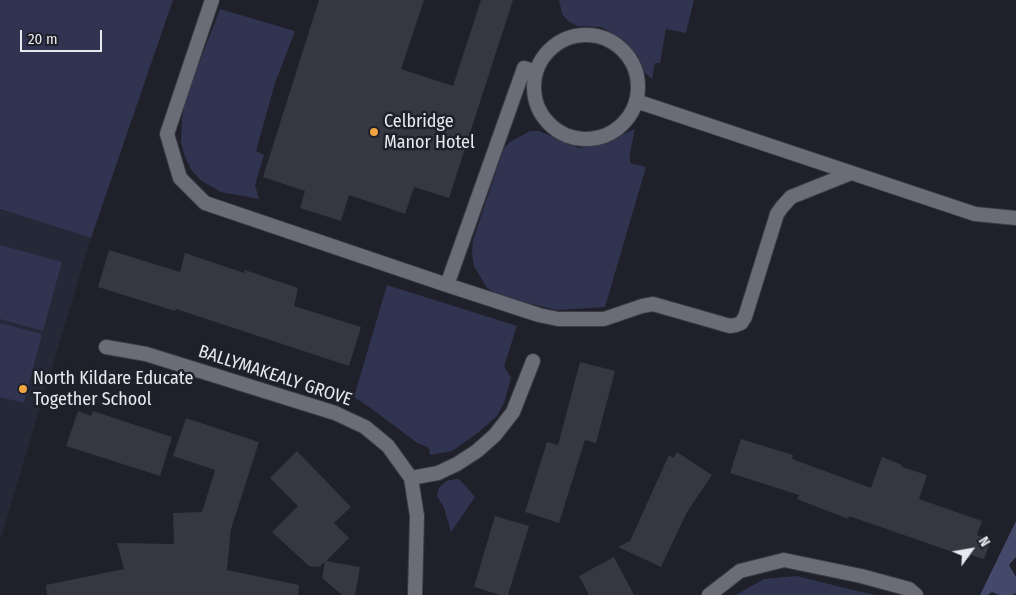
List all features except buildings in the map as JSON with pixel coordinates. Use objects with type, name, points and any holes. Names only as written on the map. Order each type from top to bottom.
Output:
[{"type":"street","points":[[212,0],[167,134],[180,178],[204,203],[538,315],[558,319],[604,319],[653,304],[730,326],[741,323],[745,317],[777,214],[782,207],[791,198],[851,173]]},
{"type":"street","points":[[586,34],[603,37],[616,44],[628,56],[635,70],[638,85],[636,100],[632,111],[624,123],[612,132],[598,138],[584,139],[571,137],[555,129],[544,118],[536,103],[534,87],[536,72],[543,56],[555,44],[570,37],[586,34]]},
{"type":"street","points":[[447,285],[524,68],[536,72]]},
{"type":"street","points":[[636,100],[975,214],[1016,218]]},
{"type":"street","name":"BALLYMAKEALY GROVE","points":[[106,347],[146,354],[338,414],[365,427],[388,446],[411,478],[417,516],[415,595]]},
{"type":"street","points":[[411,478],[438,473],[457,464],[477,451],[495,435],[513,412],[533,361]]},
{"type":"street","points":[[709,595],[740,571],[784,560],[869,578],[909,589],[916,595]]},
{"type":"shaded area","points":[[0,0],[173,0],[91,238],[0,209]]},
{"type":"shaded area","points":[[559,0],[694,0],[686,33],[666,29],[660,63],[655,63],[652,79],[643,71],[638,56],[624,40],[601,27],[577,26],[568,21],[562,14]]},
{"type":"shaded area","points":[[220,9],[295,31],[275,83],[256,151],[264,155],[255,185],[259,199],[221,192],[202,181],[192,171],[185,157],[181,142],[185,100]]},
{"type":"shaded area","points":[[635,129],[630,163],[646,167],[605,307],[557,310],[502,297],[487,288],[474,266],[473,240],[504,148],[510,142],[530,131],[539,131],[579,148],[600,144]]},
{"type":"shaded area","name":"North Kildare Educate Together School","points":[[0,209],[91,238],[0,541]]},
{"type":"shaded area","points":[[0,245],[62,262],[43,331],[0,319]]},
{"type":"shaded area","points":[[387,285],[517,326],[504,366],[511,378],[504,403],[497,416],[479,432],[452,451],[430,455],[429,448],[416,442],[354,397]]},
{"type":"shaded area","points":[[0,323],[42,334],[24,403],[0,397]]},
{"type":"shaded area","points":[[459,479],[475,497],[451,532],[444,508],[437,496],[439,488],[446,481]]},
{"type":"shaded area","points":[[1016,521],[1016,557],[1009,565],[1016,577],[1016,593],[1012,595],[999,595],[992,592],[988,595],[980,595]]},
{"type":"shaded area","points":[[797,576],[876,595],[736,595],[764,579]]},
{"type":"place","name":"Celbridge Manor Hotel","points":[[374,132]]},
{"type":"place","name":"North Kildare Educate Together School","points":[[23,389]]}]
